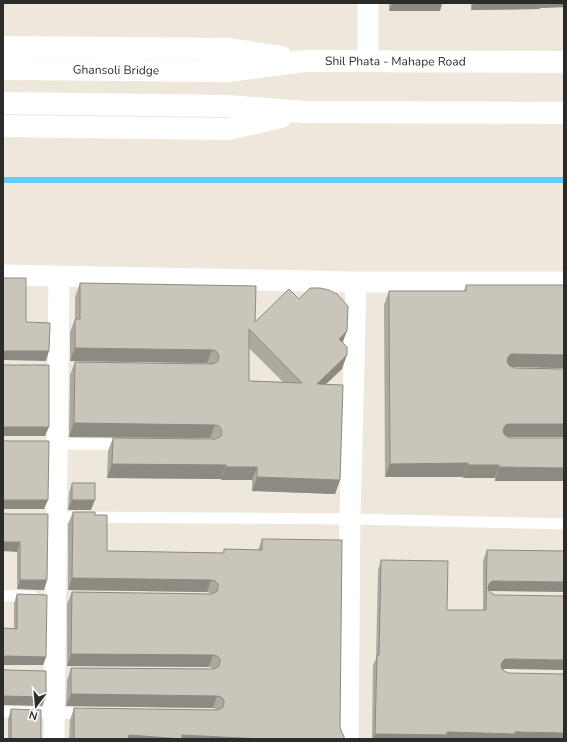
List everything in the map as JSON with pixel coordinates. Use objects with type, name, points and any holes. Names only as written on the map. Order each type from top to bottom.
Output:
[{"type":"main road","points":[[3,47],[228,49],[305,61]]},
{"type":"main road","name":"Shil Phata - Mahape Road","points":[[228,71],[305,61],[564,62]]},
{"type":"main road","name":"Ghansoli Bridge","points":[[3,70],[228,71]]},
{"type":"main road","points":[[3,103],[228,106],[305,112],[564,113]]},
{"type":"main road","points":[[3,126],[228,128],[305,112]]},
{"type":"street","points":[[368,3],[368,61]]},
{"type":"street","points":[[3,275],[356,282],[564,282]]},
{"type":"street","points":[[54,739],[55,672],[49,516],[50,444],[58,368],[59,276]]},
{"type":"street","points":[[348,739],[350,519],[356,282]]},
{"type":"lane","points":[[50,444],[134,444]]},
{"type":"lane","points":[[49,516],[350,519],[564,524]]},
{"type":"lane","points":[[3,596],[52,596]]},
{"type":"lane","points":[[3,712],[94,713]]},
{"type":"building","points":[[3,278],[26,278],[26,322],[50,323],[49,351],[3,352]]},
{"type":"building","points":[[80,283],[256,286],[255,322],[289,289],[299,299],[310,288],[329,290],[337,294],[348,306],[347,331],[339,339],[347,347],[347,355],[317,384],[343,385],[340,480],[257,477],[257,467],[226,467],[226,465],[112,464],[113,438],[215,439],[221,436],[222,432],[219,426],[215,425],[74,423],[75,362],[212,364],[218,361],[219,356],[216,351],[212,350],[75,348],[75,319],[80,319]],"holes":[[[249,329],[302,383],[249,381]]]},
{"type":"building","points":[[466,285],[564,285],[564,355],[511,354],[507,361],[510,366],[514,368],[564,369],[564,424],[507,424],[503,431],[506,436],[510,438],[564,438],[564,468],[499,467],[499,465],[468,465],[468,463],[390,464],[389,291],[466,291]]},
{"type":"building","points":[[3,364],[49,365],[49,427],[3,428]]},
{"type":"building","points":[[3,440],[49,441],[48,500],[3,501]]},
{"type":"building","points":[[72,483],[95,483],[95,500],[72,500]]},
{"type":"building","points":[[73,512],[95,512],[95,515],[107,515],[107,551],[224,553],[224,549],[262,550],[262,539],[342,540],[340,727],[344,739],[262,739],[182,735],[182,739],[129,735],[128,739],[74,739],[74,708],[217,710],[223,707],[224,700],[217,696],[71,694],[71,668],[213,669],[219,666],[220,662],[220,659],[217,656],[213,655],[71,654],[72,592],[211,594],[217,591],[218,587],[218,584],[215,581],[211,580],[72,578]]},
{"type":"building","points":[[3,513],[48,514],[47,580],[20,580],[20,542],[3,542]]},
{"type":"building","points":[[487,550],[564,551],[564,582],[492,581],[488,588],[491,593],[495,595],[564,596],[564,660],[505,659],[501,666],[504,671],[508,673],[564,674],[564,733],[515,732],[515,734],[447,732],[447,735],[375,734],[377,655],[379,655],[381,560],[448,561],[447,610],[486,610]]},
{"type":"building","points":[[17,594],[47,595],[46,657],[3,657],[3,628],[17,629]]},
{"type":"building","points":[[3,669],[46,671],[46,697],[3,696]]},
{"type":"building","points":[[11,709],[41,710],[41,739],[11,739]]},
{"type":"waterway","points":[[3,180],[564,180]]}]
